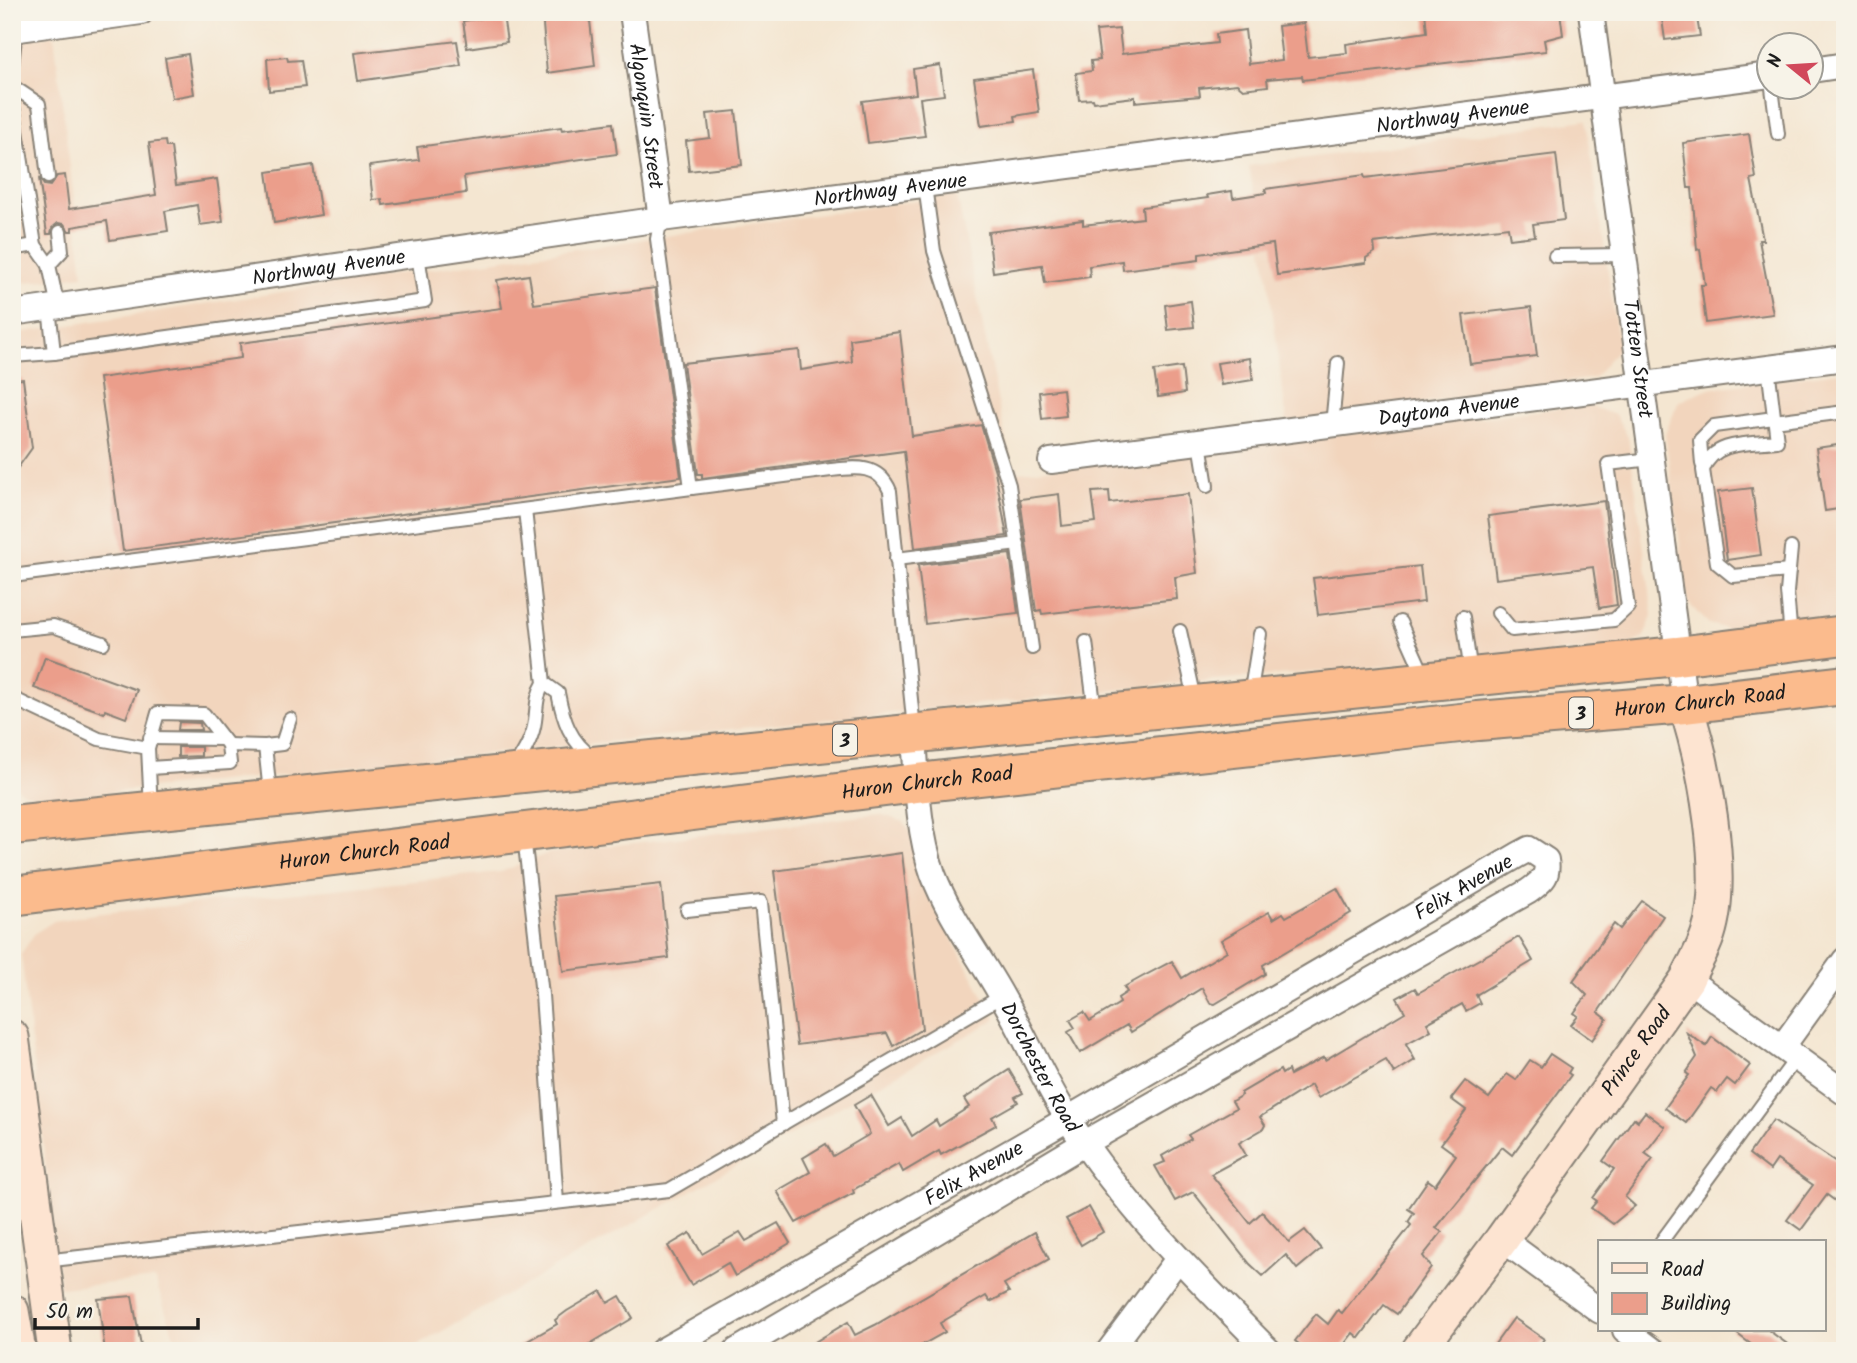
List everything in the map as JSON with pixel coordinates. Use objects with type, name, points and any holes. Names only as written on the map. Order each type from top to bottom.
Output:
[{"type":"highway","name":"3","points":[[12,825],[1677,656],[1845,635]]},
{"type":"highway","name":"Huron Church Road","points":[[12,896],[918,783],[1478,721],[1685,704],[1845,685]]},
{"type":"street","points":[[14,29],[141,12]]},
{"type":"street","name":"Algonquin Street","points":[[632,12],[661,219]]},
{"type":"street","name":"Totten Street","points":[[1591,12],[1685,704]]},
{"type":"street","points":[[1826,68],[1845,65]]},
{"type":"street","name":"Northway Avenue","points":[[12,313],[661,219],[1756,77]]},
{"type":"street","name":"Daytona Avenue","points":[[1051,461],[1845,358]]},
{"type":"street","name":"Prince Road","points":[[1418,1351],[1687,979],[1708,934],[1715,900],[1715,866],[1701,765],[1685,704]]},
{"type":"street","name":"Dorchester Road","points":[[914,733],[919,816],[933,873],[953,919],[1002,996],[1068,1118],[1085,1143],[1178,1259],[1269,1351]]},
{"type":"street","name":"Felix Avenue","points":[[662,1351],[689,1345],[1068,1118],[1518,855],[1529,849],[1546,860],[1548,871],[1543,880],[1529,891],[1085,1143],[736,1351]]},
{"type":"street","points":[[1790,1051],[1845,960]]},
{"type":"street","points":[[1687,979],[1845,1093]]},
{"type":"street","points":[[12,1037],[55,1351]]},
{"type":"street","points":[[1502,1238],[1598,1310]]},
{"type":"street","points":[[1109,1351],[1178,1259]]},
{"type":"street","points":[[12,1311],[19,1351]]},
{"type":"street","points":[[1628,1332],[1653,1351]]},
{"type":"lane","points":[[12,65],[14,29]]},
{"type":"lane","points":[[12,86],[39,104],[48,177]]},
{"type":"lane","points":[[12,99],[35,245],[49,265],[54,307],[54,353]]},
{"type":"lane","points":[[1774,102],[1778,135]]},
{"type":"lane","points":[[925,186],[934,251],[1009,485],[1032,648]]},
{"type":"lane","points":[[661,219],[657,239],[691,488]]},
{"type":"lane","points":[[49,265],[62,251],[60,232]]},
{"type":"lane","points":[[12,249],[35,245]]},
{"type":"lane","points":[[12,356],[54,353],[425,301],[418,254]]},
{"type":"lane","points":[[1555,256],[1624,255]]},
{"type":"lane","points":[[1332,425],[1338,363]]},
{"type":"lane","points":[[1703,470],[1707,456],[1719,449],[1777,441],[1768,367]]},
{"type":"lane","points":[[1789,571],[1733,576],[1717,563],[1700,440],[1714,426],[1845,412]]},
{"type":"lane","points":[[1200,443],[1207,486]]},
{"type":"lane","points":[[1497,613],[1512,630],[1614,620],[1628,607],[1608,464],[1651,459]]},
{"type":"lane","points":[[12,576],[856,467],[871,470],[885,479],[890,491],[914,733]]},
{"type":"lane","points":[[508,774],[526,749],[535,722],[537,695],[544,683],[525,510]]},
{"type":"lane","points":[[896,559],[1018,544]]},
{"type":"lane","points":[[1791,548],[1787,593],[1791,642]]},
{"type":"lane","points":[[1463,617],[1471,677]]},
{"type":"lane","points":[[1399,622],[1427,681]]},
{"type":"lane","points":[[12,630],[53,626],[103,643]]},
{"type":"lane","points":[[1181,631],[1196,705]]},
{"type":"lane","points":[[1250,699],[1260,634]]},
{"type":"lane","points":[[1086,642],[1096,715]]},
{"type":"lane","points":[[544,683],[558,693],[563,722],[583,750],[605,765]]},
{"type":"lane","points":[[12,698],[99,739],[149,743],[225,742],[265,746],[282,744],[290,719]]},
{"type":"lane","points":[[149,768],[230,763],[225,742],[204,714],[158,713],[149,743],[149,768],[151,811]]},
{"type":"lane","points":[[265,746],[270,799]]},
{"type":"lane","points":[[523,832],[542,995],[557,1202]]},
{"type":"lane","points":[[687,910],[761,902],[783,1124]]},
{"type":"lane","points":[[43,1261],[669,1190],[1002,996]]},
{"type":"lane","points":[[1662,1240],[1790,1051]]},
{"type":"shaded area","points":[[54,35],[83,275],[12,284],[12,42]]},
{"type":"shaded area","points":[[1586,120],[1619,347],[1594,378],[1287,422],[1268,278],[1249,166]]},
{"type":"shaded area","points":[[957,195],[1012,473],[1586,405],[1615,415],[1628,436],[1653,615],[1643,638],[1624,647],[1214,680],[43,799],[22,792],[12,782],[12,334],[398,274]]},
{"type":"shaded area","points":[[1845,371],[1845,618],[1735,631],[1709,624],[1688,603],[1665,434],[1679,401],[1707,389]]},
{"type":"shaded area","points":[[880,814],[904,822],[914,838],[926,892],[996,1019],[407,1351],[179,1351],[155,1279],[60,1288],[21,954],[35,933],[54,921],[94,914],[501,872],[549,853]]},
{"type":"building","points":[[542,12],[589,12],[595,66],[547,73]]},
{"type":"building","points":[[1425,12],[1560,12],[1563,35],[1544,40],[1546,51],[1303,80],[1302,76],[1267,79],[1268,86],[1243,89],[1237,84],[1199,88],[1200,96],[1135,102],[1135,97],[1094,102],[1093,99],[1079,100],[1076,73],[1092,71],[1091,61],[1100,60],[1096,31],[1119,29],[1122,54],[1217,43],[1216,34],[1245,30],[1249,64],[1282,60],[1278,26],[1304,23],[1308,57],[1347,53],[1346,44],[1427,32]]},
{"type":"building","points":[[1661,12],[1696,12],[1700,36],[1665,40]]},
{"type":"building","points":[[503,15],[507,42],[467,48],[463,21]]},
{"type":"building","points":[[457,41],[461,66],[358,81],[354,53]]},
{"type":"building","points":[[188,54],[194,94],[172,98],[165,58]]},
{"type":"building","points":[[287,57],[288,61],[301,60],[305,87],[269,91],[267,59]]},
{"type":"building","points":[[940,65],[944,95],[920,98],[925,136],[868,143],[862,101],[916,94],[913,69]]},
{"type":"building","points":[[1033,70],[1039,112],[1015,116],[1016,121],[981,126],[974,78]]},
{"type":"building","points":[[736,111],[742,165],[689,171],[686,141],[710,138],[707,114]]},
{"type":"building","points":[[613,123],[617,154],[464,176],[466,193],[383,205],[382,199],[373,200],[369,166],[419,160],[417,147],[561,127],[562,130]]},
{"type":"building","points":[[1749,134],[1756,178],[1751,179],[1763,240],[1759,240],[1773,314],[1706,323],[1701,285],[1705,285],[1700,249],[1697,250],[1692,188],[1688,188],[1683,143]]},
{"type":"building","points":[[165,141],[166,147],[171,147],[176,185],[217,179],[223,222],[200,225],[197,205],[165,211],[168,231],[110,240],[107,221],[72,227],[72,231],[64,224],[58,223],[52,228],[51,234],[47,234],[39,178],[44,185],[50,186],[57,176],[65,175],[69,209],[156,195],[149,143]]},
{"type":"building","points":[[1556,154],[1564,220],[1533,224],[1535,236],[1510,239],[1508,227],[1374,243],[1375,252],[1366,258],[1366,263],[1277,275],[1273,244],[1199,254],[1199,260],[1123,270],[1122,261],[1089,266],[1090,277],[1045,283],[1042,265],[993,272],[988,232],[1083,220],[1083,225],[1143,218],[1142,207],[1208,198],[1207,195],[1232,191],[1233,198],[1266,193],[1265,189],[1364,175],[1365,178]]},
{"type":"building","points":[[313,165],[321,215],[274,223],[267,172]]},
{"type":"building","points":[[529,275],[534,304],[655,288],[681,477],[123,551],[99,378],[241,358],[240,343],[502,308],[497,280]]},
{"type":"building","points":[[1191,301],[1194,327],[1168,330],[1165,305]]},
{"type":"building","points":[[1531,307],[1537,356],[1470,364],[1463,315]]},
{"type":"building","points":[[900,332],[912,436],[981,425],[995,471],[1007,536],[915,548],[904,451],[702,478],[702,474],[698,474],[683,363],[799,350],[801,370],[852,362],[850,339]]},
{"type":"building","points":[[1250,358],[1253,380],[1221,385],[1217,363]]},
{"type":"building","points":[[1182,367],[1185,393],[1158,397],[1154,371]]},
{"type":"building","points":[[23,379],[32,448],[12,476],[12,380]]},
{"type":"building","points":[[1063,389],[1066,416],[1042,419],[1039,392]]},
{"type":"building","points":[[1845,444],[1845,508],[1825,511],[1816,448]]},
{"type":"building","points":[[1752,488],[1761,555],[1727,560],[1718,492]]},
{"type":"building","points":[[1109,491],[1110,503],[1188,494],[1197,573],[1175,577],[1177,599],[1042,614],[1041,610],[1036,611],[1020,499],[1059,494],[1062,526],[1096,522],[1092,492]]},
{"type":"building","points":[[1604,501],[1617,605],[1599,608],[1593,567],[1496,579],[1488,516]]},
{"type":"building","points":[[1010,554],[1018,613],[925,624],[918,565]]},
{"type":"building","points":[[1420,566],[1424,602],[1318,615],[1313,578]]},
{"type":"building","points":[[45,657],[137,690],[126,718],[34,688]]},
{"type":"building","points":[[179,722],[200,723],[201,730],[178,730]]},
{"type":"building","points":[[178,747],[201,747],[201,756],[178,757]]},
{"type":"building","points":[[902,853],[922,1029],[893,1046],[887,1033],[797,1045],[774,871]]},
{"type":"building","points":[[661,884],[669,958],[563,971],[554,896]]},
{"type":"building","points":[[1337,888],[1351,913],[1263,965],[1265,974],[1215,1004],[1210,1003],[1202,988],[1131,1032],[1127,1025],[1080,1053],[1068,1032],[1075,1028],[1070,1020],[1084,1012],[1090,1021],[1120,1003],[1118,998],[1127,992],[1124,987],[1172,961],[1182,978],[1227,951],[1221,940],[1269,912],[1273,919],[1283,913],[1286,917]]},
{"type":"building","points":[[1642,901],[1663,916],[1598,1012],[1607,1019],[1592,1040],[1571,1025],[1578,1016],[1574,1013],[1587,995],[1573,981],[1614,924],[1620,929]]},
{"type":"building","points":[[1519,937],[1533,961],[1476,995],[1480,1003],[1466,1011],[1462,1004],[1427,1023],[1431,1030],[1406,1044],[1415,1060],[1394,1073],[1386,1060],[1318,1098],[1311,1085],[1260,1117],[1265,1125],[1263,1129],[1239,1143],[1246,1155],[1211,1174],[1250,1223],[1262,1212],[1289,1242],[1305,1230],[1321,1249],[1297,1269],[1286,1255],[1263,1276],[1250,1264],[1193,1192],[1175,1201],[1155,1166],[1165,1162],[1162,1156],[1191,1139],[1188,1135],[1236,1108],[1232,1101],[1242,1095],[1241,1093],[1280,1070],[1282,1074],[1288,1070],[1290,1075],[1324,1057],[1325,1060],[1405,1012],[1397,998],[1415,988],[1418,993]]},
{"type":"building","points":[[1687,1033],[1706,1046],[1712,1037],[1750,1065],[1735,1085],[1727,1079],[1717,1092],[1711,1088],[1686,1123],[1665,1108],[1689,1075],[1686,1073],[1697,1057]]},
{"type":"building","points":[[1550,1054],[1571,1068],[1568,1073],[1571,1075],[1512,1155],[1502,1147],[1436,1228],[1442,1232],[1423,1256],[1431,1267],[1397,1314],[1384,1305],[1359,1338],[1353,1333],[1339,1351],[1308,1351],[1295,1341],[1316,1314],[1328,1324],[1338,1310],[1342,1313],[1411,1225],[1408,1222],[1414,1213],[1408,1209],[1428,1180],[1435,1185],[1456,1155],[1441,1144],[1466,1110],[1451,1099],[1465,1081],[1489,1098],[1507,1074],[1516,1080],[1530,1060],[1541,1067]]},
{"type":"building","points":[[1009,1070],[1023,1093],[1015,1097],[1018,1102],[992,1117],[996,1125],[941,1155],[939,1151],[903,1172],[899,1164],[853,1190],[854,1193],[796,1223],[777,1191],[810,1172],[803,1158],[826,1144],[833,1156],[870,1134],[854,1105],[871,1095],[889,1126],[902,1118],[912,1136],[936,1120],[939,1126],[969,1107],[964,1099]]},
{"type":"building","points":[[1645,1112],[1665,1127],[1645,1153],[1653,1159],[1625,1197],[1635,1206],[1613,1224],[1591,1208],[1597,1201],[1593,1198],[1614,1169],[1603,1161],[1634,1118],[1638,1121]]},
{"type":"building","points":[[1773,1120],[1845,1168],[1845,1208],[1827,1195],[1801,1230],[1787,1220],[1813,1185],[1777,1160],[1770,1170],[1749,1154]]},
{"type":"building","points":[[1089,1207],[1103,1232],[1081,1245],[1066,1219]]},
{"type":"building","points":[[778,1223],[790,1243],[735,1276],[728,1263],[691,1285],[668,1246],[690,1233],[702,1254],[740,1232],[746,1241]]},
{"type":"building","points":[[1035,1232],[1049,1259],[1004,1284],[1009,1292],[990,1302],[986,1296],[940,1323],[945,1332],[911,1351],[800,1351],[848,1322],[855,1335],[875,1325]]},
{"type":"building","points":[[601,1291],[608,1303],[620,1296],[633,1318],[578,1351],[510,1351],[557,1324],[555,1320],[567,1311]]},
{"type":"building","points":[[132,1296],[142,1351],[105,1351],[98,1299]]},
{"type":"building","points":[[1514,1318],[1544,1339],[1535,1351],[1504,1351],[1495,1344]]},
{"type":"building","points":[[1735,1332],[1771,1332],[1797,1351],[1760,1351]]}]
